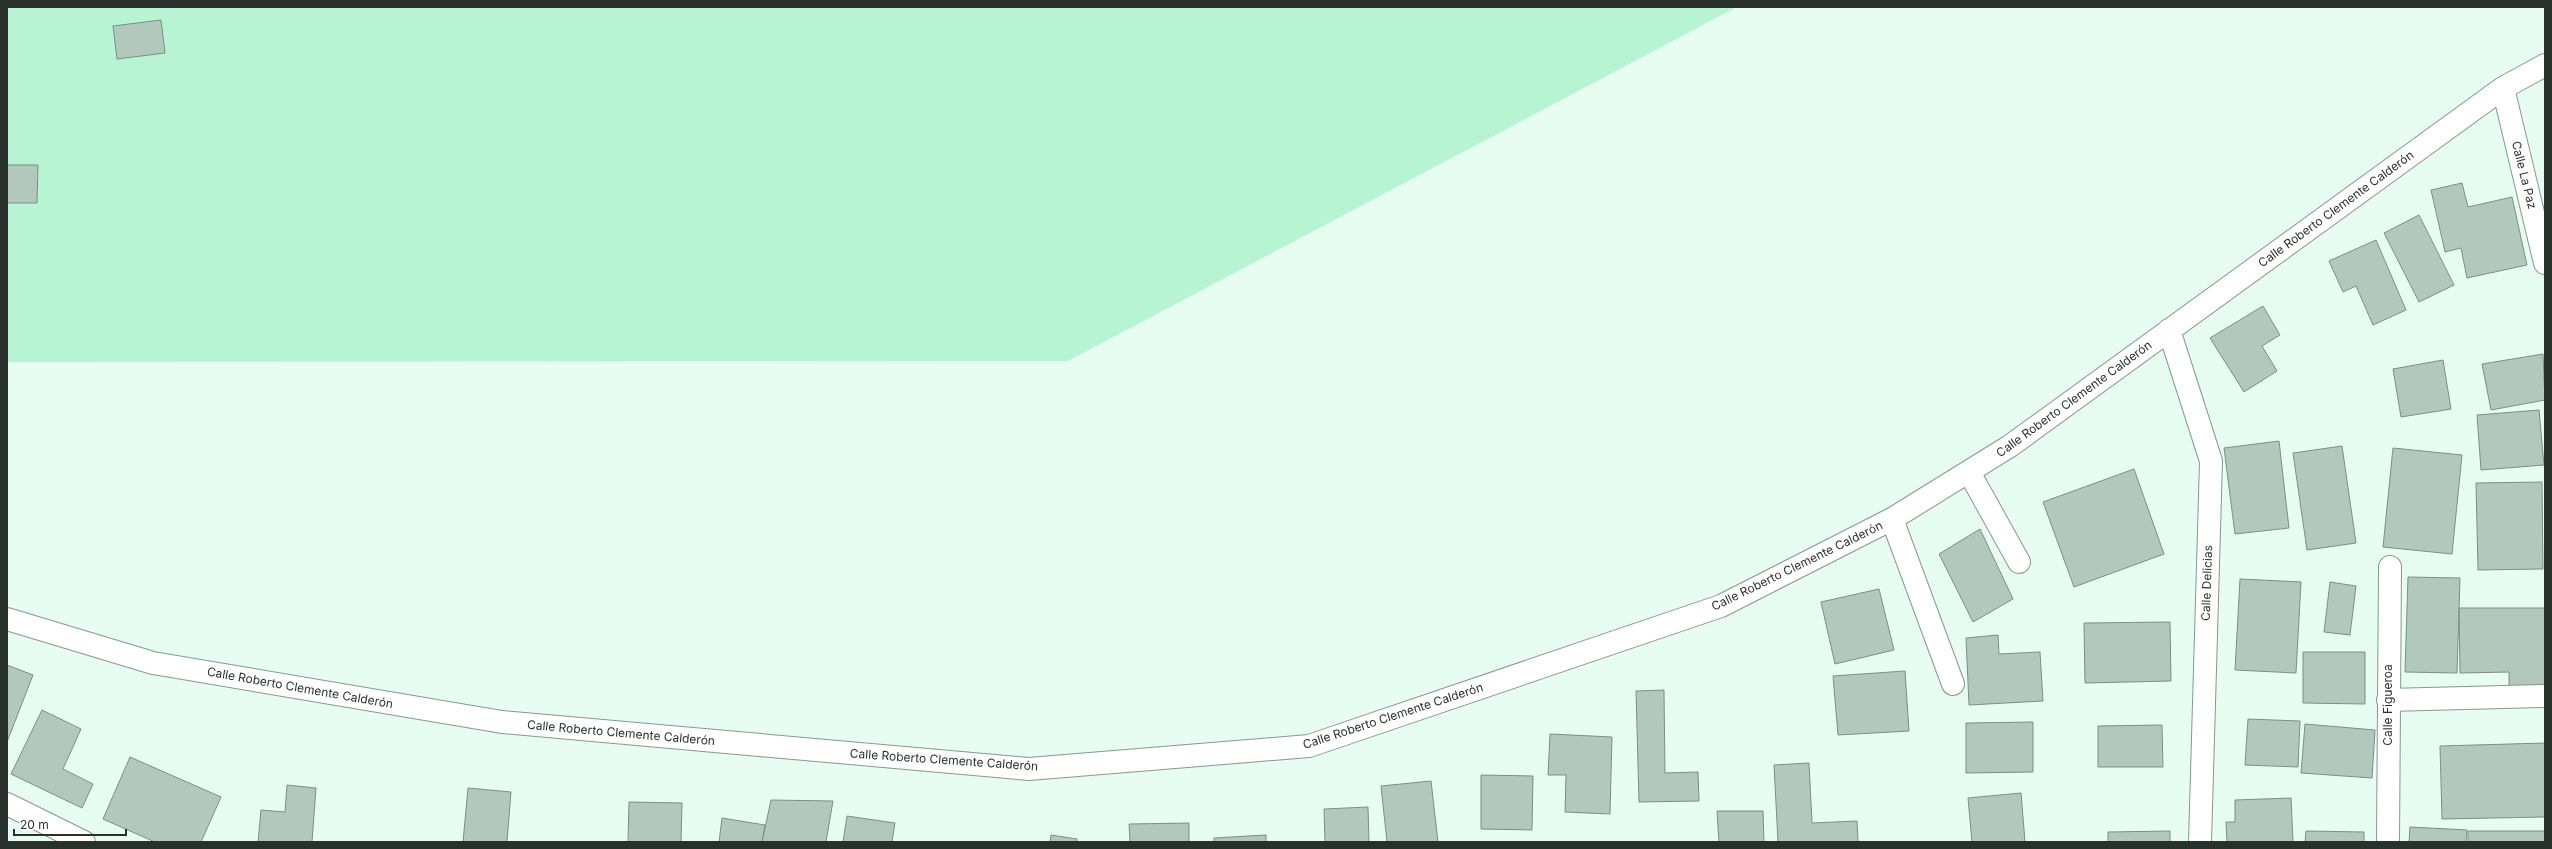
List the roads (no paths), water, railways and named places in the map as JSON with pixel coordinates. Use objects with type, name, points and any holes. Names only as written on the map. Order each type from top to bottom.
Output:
[{"type":"street","name":"Calle Roberto Clemente Calderón","points":[[7,620],[153,663],[502,722],[1029,769],[1309,746],[1721,606],[1892,519],[2010,446],[2503,88],[2545,66]]},
{"type":"street","name":"Calle La Paz","points":[[2503,88],[2545,263]]},
{"type":"street","name":"Calle Delicias","points":[[2169,330],[2211,461],[2200,842]]},
{"type":"street","points":[[1969,472],[2019,562]]},
{"type":"street","points":[[1892,519],[1953,684]]},
{"type":"street","name":"Calle Figueroa","points":[[2388,842],[2390,567]]},
{"type":"street","points":[[2388,700],[2545,696]]},
{"type":"street","points":[[7,804],[84,842]]}]
